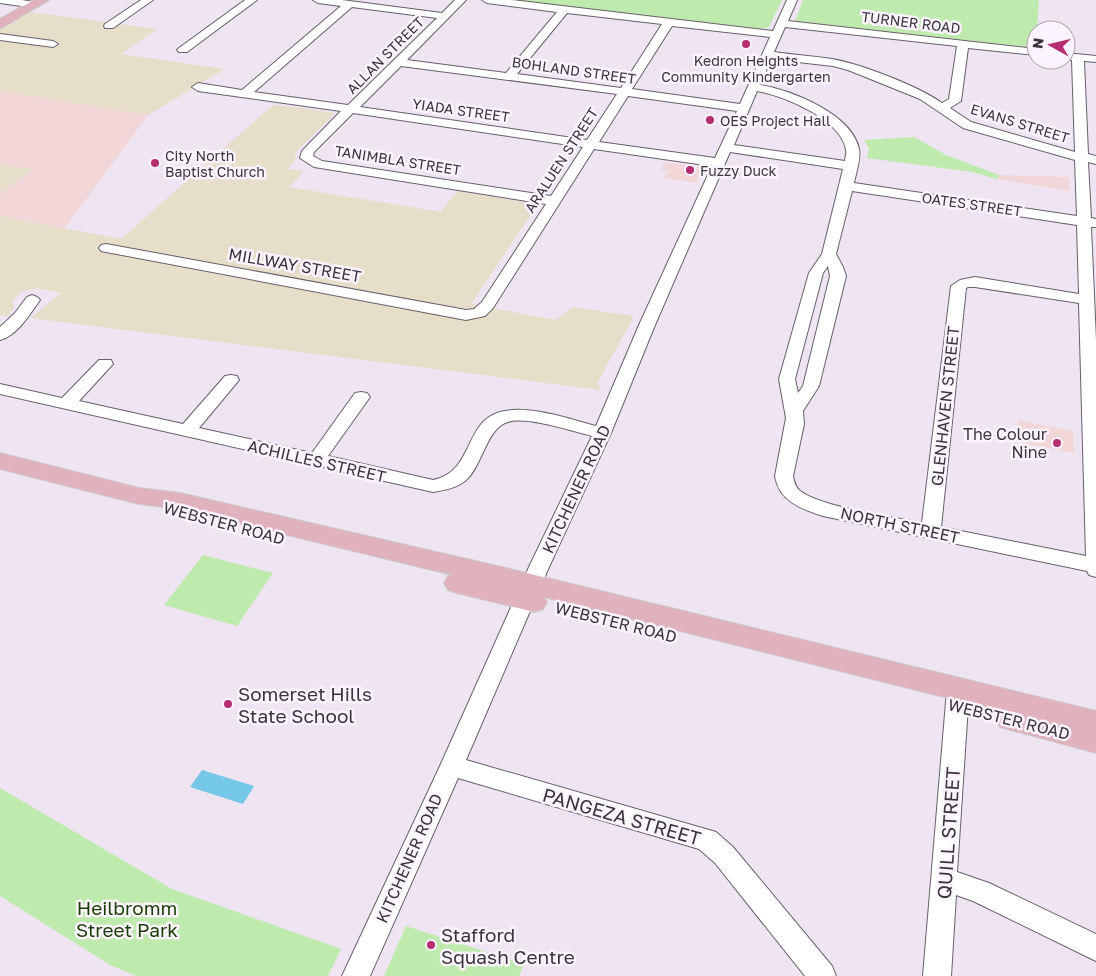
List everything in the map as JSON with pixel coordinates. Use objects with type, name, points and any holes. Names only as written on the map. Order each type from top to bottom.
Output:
[{"type":"main road","points":[[0,25],[39,2]]},
{"type":"main road","name":"WEBSTER ROAD","points":[[0,461],[139,496],[171,512],[528,592],[957,698],[1096,741]]},
{"type":"main road","name":"WEBSTER ROAD","points":[[957,698],[1096,723]]},
{"type":"street","points":[[0,0],[39,2]]},
{"type":"street","points":[[109,26],[148,0]]},
{"type":"street","points":[[183,50],[252,0]]},
{"type":"street","points":[[318,0],[445,16]]},
{"type":"street","name":"ALLAN STREET","points":[[351,110],[462,0]]},
{"type":"street","points":[[487,0],[777,35]]},
{"type":"street","name":"KITCHENER ROAD","points":[[356,976],[452,766],[528,592],[602,432],[647,325],[792,0]]},
{"type":"street","points":[[244,94],[350,4]]},
{"type":"street","points":[[509,76],[565,9]]},
{"type":"street","name":"ARALUEN STREET","points":[[479,313],[488,305],[669,22]]},
{"type":"street","name":"TURNER ROAD","points":[[782,23],[1026,51]]},
{"type":"street","points":[[0,37],[53,44]]},
{"type":"street","points":[[941,107],[950,105],[955,101],[963,44]]},
{"type":"street","name":"EVANS STREET","points":[[768,55],[846,67],[916,92],[967,125],[1089,159]]},
{"type":"street","points":[[1076,56],[1096,59]]},
{"type":"street","name":"BOHLAND STREET","points":[[399,62],[745,108]]},
{"type":"street","points":[[1076,70],[1085,104],[1089,159],[1096,568]]},
{"type":"street","name":"YIADA STREET","points":[[198,87],[720,163]]},
{"type":"street","name":"NORTH STREET","points":[[754,87],[768,90],[823,112],[836,124],[852,147],[847,186],[829,254],[816,273],[790,366],[787,386],[794,412],[795,426],[782,476],[787,486],[796,497],[823,509],[1096,568]]},
{"type":"street","name":"TANIMBLA STREET","points":[[351,110],[308,151],[305,156],[307,160],[319,164],[554,201]]},
{"type":"street","points":[[727,148],[851,166]]},
{"type":"street","name":"OATES STREET","points":[[847,186],[1090,222]]},
{"type":"street","name":"MILLWAY STREET","points":[[106,248],[466,315],[479,313]]},
{"type":"street","name":"NORTH STREET","points":[[794,412],[810,386],[838,276],[836,266],[829,254]]},
{"type":"street","name":"GLENHAVEN STREET","points":[[931,532],[959,288],[962,281],[981,282],[1090,302]]},
{"type":"street","points":[[0,335],[21,316],[32,300]]},
{"type":"street","points":[[66,404],[105,364]]},
{"type":"street","points":[[187,431],[231,380]]},
{"type":"street","name":"ACHILLES STREET","points":[[0,389],[424,485],[440,486],[452,482],[463,474],[489,428],[502,417],[528,417],[602,432]]},
{"type":"street","points":[[316,460],[361,398]]},
{"type":"street","name":"QUILL STREET","points":[[937,976],[957,698]]},
{"type":"street","name":"PANGEZA STREET","points":[[452,766],[707,840],[724,855],[822,976]]},
{"type":"street","points":[[944,879],[980,892],[1096,948]]},
{"type":"shaded area","points":[[30,12],[157,29],[121,54],[225,69],[148,115],[0,91],[0,30]]},
{"type":"shaded area","points":[[0,91],[148,115],[65,228],[0,216],[0,194],[33,170],[0,164]]},
{"type":"shaded area","points":[[278,105],[335,113],[297,151],[294,162],[288,169],[304,171],[289,187],[441,212],[457,191],[531,203],[536,207],[471,304],[556,320],[573,307],[634,316],[598,382],[600,390],[31,318],[61,293],[38,288],[21,292],[12,301],[14,307],[8,317],[0,315],[0,216],[121,239],[272,106]]},
{"type":"shaded area","points":[[664,162],[704,168],[697,183],[664,178],[668,171],[661,170]]},
{"type":"shaded area","points":[[0,164],[33,169],[0,194]]},
{"type":"shaded area","points":[[999,175],[1069,177],[1069,191],[997,179]]},
{"type":"shaded area","points":[[1018,420],[1073,431],[1074,453],[1017,442]]},
{"type":"green space","points":[[508,0],[782,0],[769,27],[759,29]]},
{"type":"green space","points":[[803,0],[1039,0],[1038,20],[1026,20],[1026,47],[795,21]]},
{"type":"green space","points":[[914,137],[946,155],[999,175],[997,179],[972,172],[867,158],[869,148],[864,140]]},
{"type":"green space","points":[[203,555],[273,573],[237,626],[164,605]]},
{"type":"green space","name":"Heilbromm Street Park","points":[[0,788],[172,889],[341,949],[328,976],[136,976],[110,965],[0,896]]},
{"type":"green space","name":"Stafford Squash Centre","points":[[406,926],[524,964],[519,976],[384,976]]},
{"type":"water","points":[[202,770],[254,786],[243,804],[190,787]]},
{"type":"place","name":"Kedron Heights Community Kindergarten","points":[[746,44]]},
{"type":"place","name":"OES Project Hall","points":[[710,120]]},
{"type":"place","name":"City North Baptist Church","points":[[155,163]]},
{"type":"place","name":"Fuzzy Duck","points":[[690,170]]},
{"type":"place","name":"The Colour Nine","points":[[1057,443]]},
{"type":"place","name":"Somerset Hills State School","points":[[228,704]]},
{"type":"place","name":"Stafford Squash Centre","points":[[431,945]]}]
